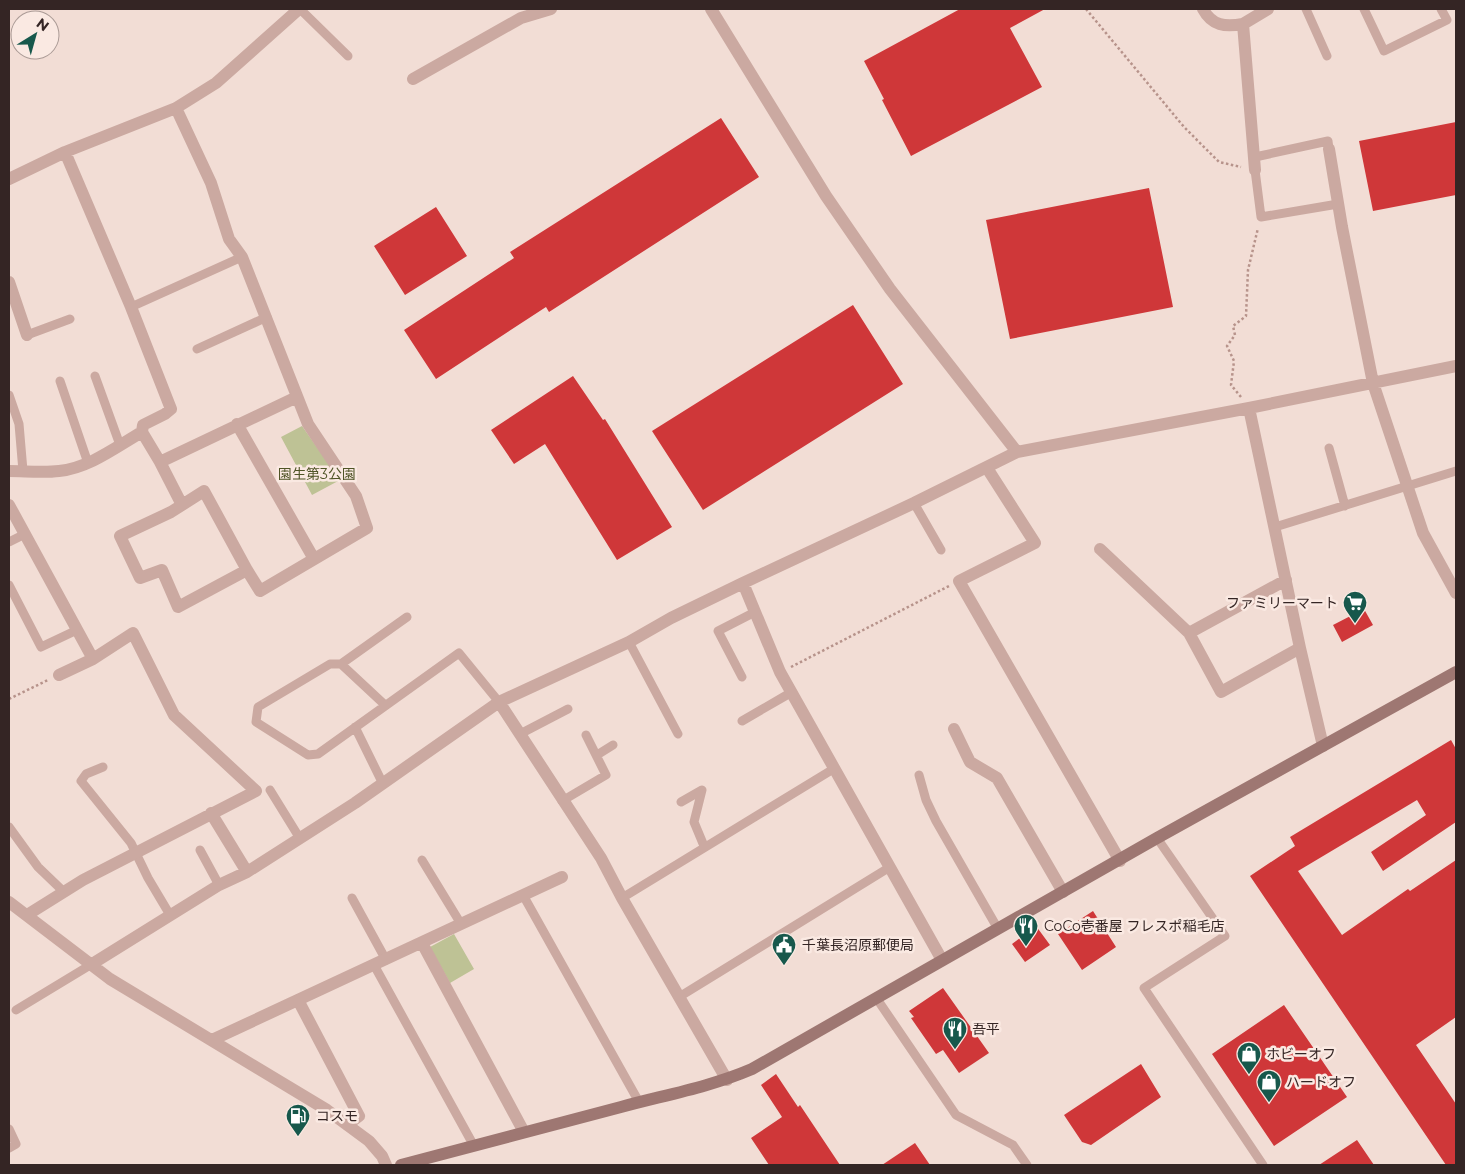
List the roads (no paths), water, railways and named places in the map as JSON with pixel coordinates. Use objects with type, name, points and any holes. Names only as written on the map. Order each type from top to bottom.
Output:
[{"type":"street","points":[[9,179],[65,152],[176,108],[216,82],[300,9]]},
{"type":"street","points":[[413,79],[521,18],[551,9]]},
{"type":"street","points":[[711,9],[826,196],[884,282],[1017,452]]},
{"type":"street","points":[[1203,9],[1214,24],[1228,27],[1242,24],[1268,9]]},
{"type":"street","points":[[1242,24],[1256,170]]},
{"type":"street","points":[[176,108],[211,183],[229,239],[242,257],[308,424],[356,496],[367,528],[260,591],[204,491],[170,512],[120,536],[140,578],[162,570],[178,608],[247,570]]},
{"type":"street","points":[[1329,149],[1373,383],[1422,532],[1456,593]]},
{"type":"street","points":[[65,152],[131,307],[170,409],[165,414],[143,425],[142,432],[182,505]]},
{"type":"street","points":[[9,282],[27,335]]},
{"type":"street","points":[[92,964],[219,885],[247,872],[355,803],[499,702],[629,642],[671,618],[1017,452],[1250,408],[1456,366]]},
{"type":"street","points":[[160,462],[297,397]]},
{"type":"street","points":[[1250,408],[1300,648],[1323,746]]},
{"type":"street","points":[[237,424],[314,559]]},
{"type":"street","points":[[9,470],[58,471],[88,464],[142,432]]},
{"type":"street","points":[[986,468],[1035,543],[959,581],[1120,861]]},
{"type":"street","points":[[9,505],[93,659]]},
{"type":"street","points":[[1100,549],[1189,633],[1221,692],[1300,648]]},
{"type":"street","points":[[1189,633],[1286,580]]},
{"type":"street","points":[[743,583],[780,672],[942,960]]},
{"type":"street","points":[[27,915],[82,880],[256,791],[174,715],[134,633],[93,659],[59,675]]},
{"type":"street","points":[[401,1165],[727,1080],[752,1069],[1120,861],[1157,838],[1456,672]]},
{"type":"street","points":[[499,702],[601,858],[727,1080]]},
{"type":"street","points":[[954,730],[970,762],[997,778],[1063,892]]},
{"type":"street","points":[[211,813],[247,872]]},
{"type":"street","points":[[212,1040],[562,877]]},
{"type":"street","points":[[9,902],[110,979],[327,1110],[369,1141],[382,1156],[386,1165]]},
{"type":"street","points":[[422,943],[524,1132]]},
{"type":"street","points":[[298,1000],[359,1116],[347,1125]]},
{"type":"lane","points":[[300,9],[348,56]]},
{"type":"lane","points":[[1306,9],[1327,56]]},
{"type":"lane","points":[[1364,9],[1384,50],[1447,20],[1441,9]]},
{"type":"lane","points":[[1255,157],[1328,141],[1329,149]]},
{"type":"lane","points":[[1256,170],[1260,217],[1338,204]]},
{"type":"lane","points":[[131,307],[242,257]]},
{"type":"lane","points":[[197,349],[267,317]]},
{"type":"lane","points":[[27,335],[70,319]]},
{"type":"lane","points":[[95,376],[120,445]]},
{"type":"lane","points":[[60,381],[88,464]]},
{"type":"lane","points":[[9,396],[19,424],[24,471]]},
{"type":"lane","points":[[1329,448],[1345,506]]},
{"type":"lane","points":[[1274,527],[1456,471]]},
{"type":"lane","points":[[914,503],[941,550]]},
{"type":"lane","points":[[9,542],[25,534]]},
{"type":"lane","points":[[9,585],[41,647],[77,630]]},
{"type":"lane","points":[[742,677],[718,632],[755,612]]},
{"type":"lane","points":[[407,617],[341,664],[330,664],[258,707],[256,722],[308,755],[318,754],[459,653],[499,702]]},
{"type":"lane","points":[[629,642],[678,734]]},
{"type":"lane","points":[[341,664],[385,705]]},
{"type":"lane","points":[[742,721],[792,692]]},
{"type":"lane","points":[[520,734],[568,709]]},
{"type":"lane","points":[[356,727],[383,784]]},
{"type":"lane","points":[[562,801],[606,775],[586,735]]},
{"type":"lane","points":[[596,755],[613,745]]},
{"type":"lane","points":[[103,767],[86,774],[82,781],[131,843],[134,853],[170,915]]},
{"type":"lane","points":[[622,898],[704,846],[835,768]]},
{"type":"lane","points":[[919,775],[926,800],[936,821],[998,929]]},
{"type":"lane","points":[[270,790],[299,837]]},
{"type":"lane","points":[[681,802],[702,790],[694,822],[704,846]]},
{"type":"lane","points":[[9,827],[38,867],[64,892]]},
{"type":"lane","points":[[1157,838],[1225,936],[1144,988],[1263,1165]]},
{"type":"lane","points":[[200,850],[219,885]]},
{"type":"lane","points":[[422,860],[461,924]]},
{"type":"lane","points":[[679,997],[890,867]]},
{"type":"lane","points":[[523,895],[639,1102]]},
{"type":"lane","points":[[352,898],[380,963],[474,1146]]},
{"type":"lane","points":[[16,1010],[92,964]]},
{"type":"lane","points":[[877,999],[956,1115],[1013,1145],[1027,1165]]},
{"type":"lane","points":[[9,1129],[16,1144],[9,1148]]},
{"type":"place","name":"ファミリーマート","points":[[1355,624]]},
{"type":"place","name":"CoCo壱番屋 フレスポ稲毛店","points":[[1026,947]]},
{"type":"place","name":"千葉長沼原郵便局","points":[[784,966]]},
{"type":"place","name":"吾平","points":[[955,1050]]},
{"type":"place","name":"ホビーオフ","points":[[1249,1075]]},
{"type":"place","name":"ハードオフ","points":[[1269,1103]]},
{"type":"place","name":"コスモ","points":[[298,1137]]},
{"type":"park label","name":"園生第3公園","points":[[317,474]]}]
